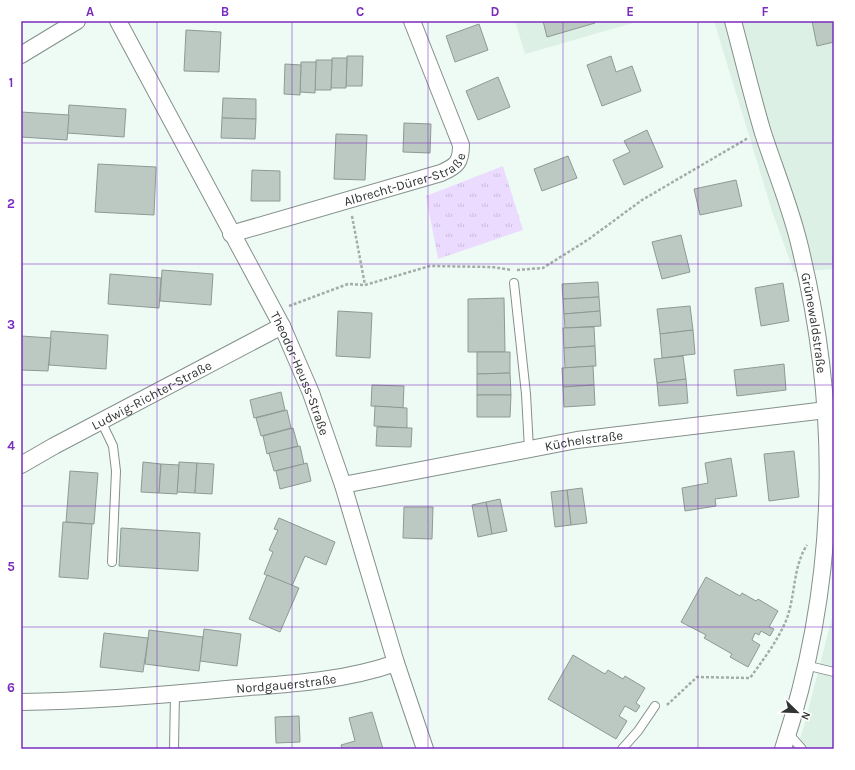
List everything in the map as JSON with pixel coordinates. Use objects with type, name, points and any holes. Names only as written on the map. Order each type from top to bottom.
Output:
[{"type":"street","points":[[21,55],[77,21]]},
{"type":"street","name":"Theodor-Heuss-Straße","points":[[118,21],[160,97],[231,234],[278,319],[311,393],[343,485],[396,663],[425,749]]},
{"type":"street","name":"Albrecht-Dürer-Straße","points":[[231,234],[446,171],[458,164],[461,156],[461,145],[412,21]]},
{"type":"street","name":"Grünewaldstraße","points":[[733,21],[762,131],[799,242],[819,340],[826,410],[829,501],[819,604],[783,749]]},
{"type":"street","name":"Ludwig-Richter-Straße","points":[[21,465],[101,421],[278,319]]},
{"type":"street","name":"Küchelstraße","points":[[343,485],[577,440],[826,410]]},
{"type":"street","name":"Nordgauerstraße","points":[[21,702],[68,701],[175,694],[310,682],[361,674],[396,663]]},
{"type":"lane","points":[[514,283],[526,394],[530,449]]},
{"type":"lane","points":[[101,421],[113,446],[116,471],[112,562]]},
{"type":"lane","points":[[805,665],[834,672]]},
{"type":"lane","points":[[174,749],[175,694]]},
{"type":"lane","points":[[622,749],[638,731],[655,706]]},
{"type":"lane","points":[[788,733],[802,749]]},
{"type":"path","points":[[278,319],[348,284],[365,285],[430,266],[492,267],[515,270],[542,268],[589,239],[642,200],[716,156],[762,131]]},
{"type":"path","points":[[349,200],[365,285]]},
{"type":"path","points":[[655,706],[668,705],[697,677],[750,678],[769,652],[786,622],[800,556],[808,544],[826,537]]},
{"type":"shaded area","points":[[515,21],[640,21],[525,54]]},
{"type":"shaded area","points":[[714,21],[834,21],[834,269],[794,272],[772,211]]},
{"type":"shaded area","points":[[834,610],[834,749],[796,749],[803,730]]},
{"type":"green space","points":[[503,166],[523,230],[438,259],[426,196]]},
{"type":"building","points":[[543,21],[594,21],[595,23],[547,37]]},
{"type":"building","points":[[812,21],[834,21],[834,42],[817,46]]},
{"type":"building","points":[[479,24],[488,50],[455,62],[446,36]]},
{"type":"building","points":[[186,30],[221,32],[219,72],[184,71]]},
{"type":"building","points":[[347,56],[363,56],[362,86],[346,86]]},
{"type":"building","points":[[611,56],[616,72],[632,66],[641,91],[602,106],[587,65]]},
{"type":"building","points":[[332,58],[347,58],[346,88],[331,88]]},
{"type":"building","points":[[316,60],[332,60],[331,90],[315,90]]},
{"type":"building","points":[[301,62],[316,62],[315,93],[300,92]]},
{"type":"building","points":[[285,64],[301,65],[300,95],[284,94]]},
{"type":"building","points":[[498,77],[510,107],[478,120],[466,91]]},
{"type":"building","points":[[223,98],[256,99],[256,119],[222,118]]},
{"type":"building","points":[[69,105],[126,109],[124,137],[67,133]]},
{"type":"building","points":[[21,112],[69,115],[67,140],[21,137]]},
{"type":"building","points":[[222,118],[256,119],[255,139],[221,138]]},
{"type":"building","points":[[404,123],[431,124],[430,153],[403,152]]},
{"type":"building","points":[[647,130],[663,167],[624,185],[613,160],[630,152],[624,141]]},
{"type":"building","points":[[336,134],[367,135],[365,180],[334,179]]},
{"type":"building","points":[[568,156],[577,178],[542,191],[534,169]]},
{"type":"building","points":[[98,164],[156,167],[154,215],[95,212]]},
{"type":"building","points":[[252,170],[280,171],[280,201],[251,201]]},
{"type":"building","points":[[736,180],[742,206],[700,215],[694,189]]},
{"type":"building","points":[[681,235],[690,272],[662,279],[652,242]]},
{"type":"building","points":[[162,270],[213,274],[211,305],[160,301]]},
{"type":"building","points":[[110,274],[161,278],[159,308],[108,304]]},
{"type":"building","points":[[598,282],[599,297],[563,299],[562,284]]},
{"type":"building","points":[[783,283],[789,321],[761,326],[755,288]]},
{"type":"building","points":[[599,297],[600,311],[564,314],[563,299]]},
{"type":"building","points":[[504,298],[505,352],[468,352],[468,299]]},
{"type":"building","points":[[690,306],[693,330],[660,334],[657,309]]},
{"type":"building","points":[[338,311],[372,313],[370,358],[336,356]]},
{"type":"building","points":[[600,311],[601,326],[565,328],[564,314]]},
{"type":"building","points":[[594,327],[595,346],[564,348],[563,328]]},
{"type":"building","points":[[693,330],[695,354],[662,358],[660,334]]},
{"type":"building","points":[[51,331],[108,335],[106,369],[49,365]]},
{"type":"building","points":[[21,336],[51,338],[48,371],[21,370]]},
{"type":"building","points":[[595,346],[596,366],[565,368],[564,348]]},
{"type":"building","points":[[477,352],[510,352],[510,373],[477,374]]},
{"type":"building","points":[[683,356],[686,379],[657,383],[654,359]]},
{"type":"building","points":[[784,364],[786,390],[737,396],[734,370]]},
{"type":"building","points":[[593,366],[594,385],[563,387],[562,368]]},
{"type":"building","points":[[510,373],[511,395],[477,395],[477,374]]},
{"type":"building","points":[[686,379],[688,403],[659,406],[657,383]]},
{"type":"building","points":[[372,385],[404,386],[403,408],[371,406]]},
{"type":"building","points":[[594,385],[595,405],[564,407],[563,387]]},
{"type":"building","points":[[281,392],[285,410],[254,418],[250,400]]},
{"type":"building","points":[[477,395],[511,395],[510,417],[477,417]]},
{"type":"building","points":[[375,406],[407,408],[407,428],[374,426]]},
{"type":"building","points":[[287,410],[291,428],[261,436],[256,418]]},
{"type":"building","points":[[377,427],[412,428],[411,447],[376,446]]},
{"type":"building","points":[[293,428],[298,446],[267,454],[263,436]]},
{"type":"building","points":[[300,446],[304,464],[274,471],[269,453]]},
{"type":"building","points":[[794,451],[799,497],[769,501],[764,454]]},
{"type":"building","points":[[731,458],[737,496],[715,499],[716,506],[685,511],[682,488],[708,483],[705,463]]},
{"type":"building","points":[[143,462],[161,464],[159,493],[141,492]]},
{"type":"building","points":[[179,462],[197,463],[195,493],[177,492]]},
{"type":"building","points":[[197,463],[214,464],[212,494],[195,493]]},
{"type":"building","points":[[307,463],[311,481],[280,489],[276,471]]},
{"type":"building","points":[[161,464],[179,465],[177,494],[159,493]]},
{"type":"building","points":[[70,471],[98,473],[94,524],[66,522]]},
{"type":"building","points":[[582,488],[587,523],[571,525],[567,490]]},
{"type":"building","points":[[567,490],[571,525],[555,527],[551,492]]},
{"type":"building","points":[[500,499],[507,531],[492,534],[486,502]]},
{"type":"building","points":[[486,502],[492,534],[478,537],[472,505]]},
{"type":"building","points":[[404,507],[433,507],[432,539],[403,538]]},
{"type":"building","points":[[279,518],[335,542],[326,565],[305,556],[292,586],[264,574],[273,552],[269,550],[278,530],[274,529]]},
{"type":"building","points":[[63,522],[92,524],[88,579],[59,577]]},
{"type":"building","points":[[121,528],[200,533],[198,571],[119,566]]},
{"type":"building","points":[[267,575],[299,588],[280,632],[249,619]]},
{"type":"building","points":[[706,577],[740,596],[742,593],[756,601],[758,599],[778,611],[769,627],[774,629],[770,636],[761,631],[759,635],[755,633],[752,640],[760,645],[748,667],[730,657],[732,654],[704,638],[706,635],[681,622]]},
{"type":"building","points":[[204,629],[241,634],[237,666],[200,661]]},
{"type":"building","points":[[149,630],[203,637],[199,671],[145,664]]},
{"type":"building","points":[[104,633],[148,638],[143,672],[100,667]]},
{"type":"building","points":[[573,655],[605,674],[608,670],[623,679],[625,676],[645,688],[636,703],[640,706],[636,712],[625,706],[619,716],[627,721],[616,739],[548,699]]},
{"type":"building","points":[[372,712],[383,749],[342,749],[341,745],[355,741],[349,718]]},
{"type":"building","points":[[299,716],[300,742],[276,743],[275,717]]}]
